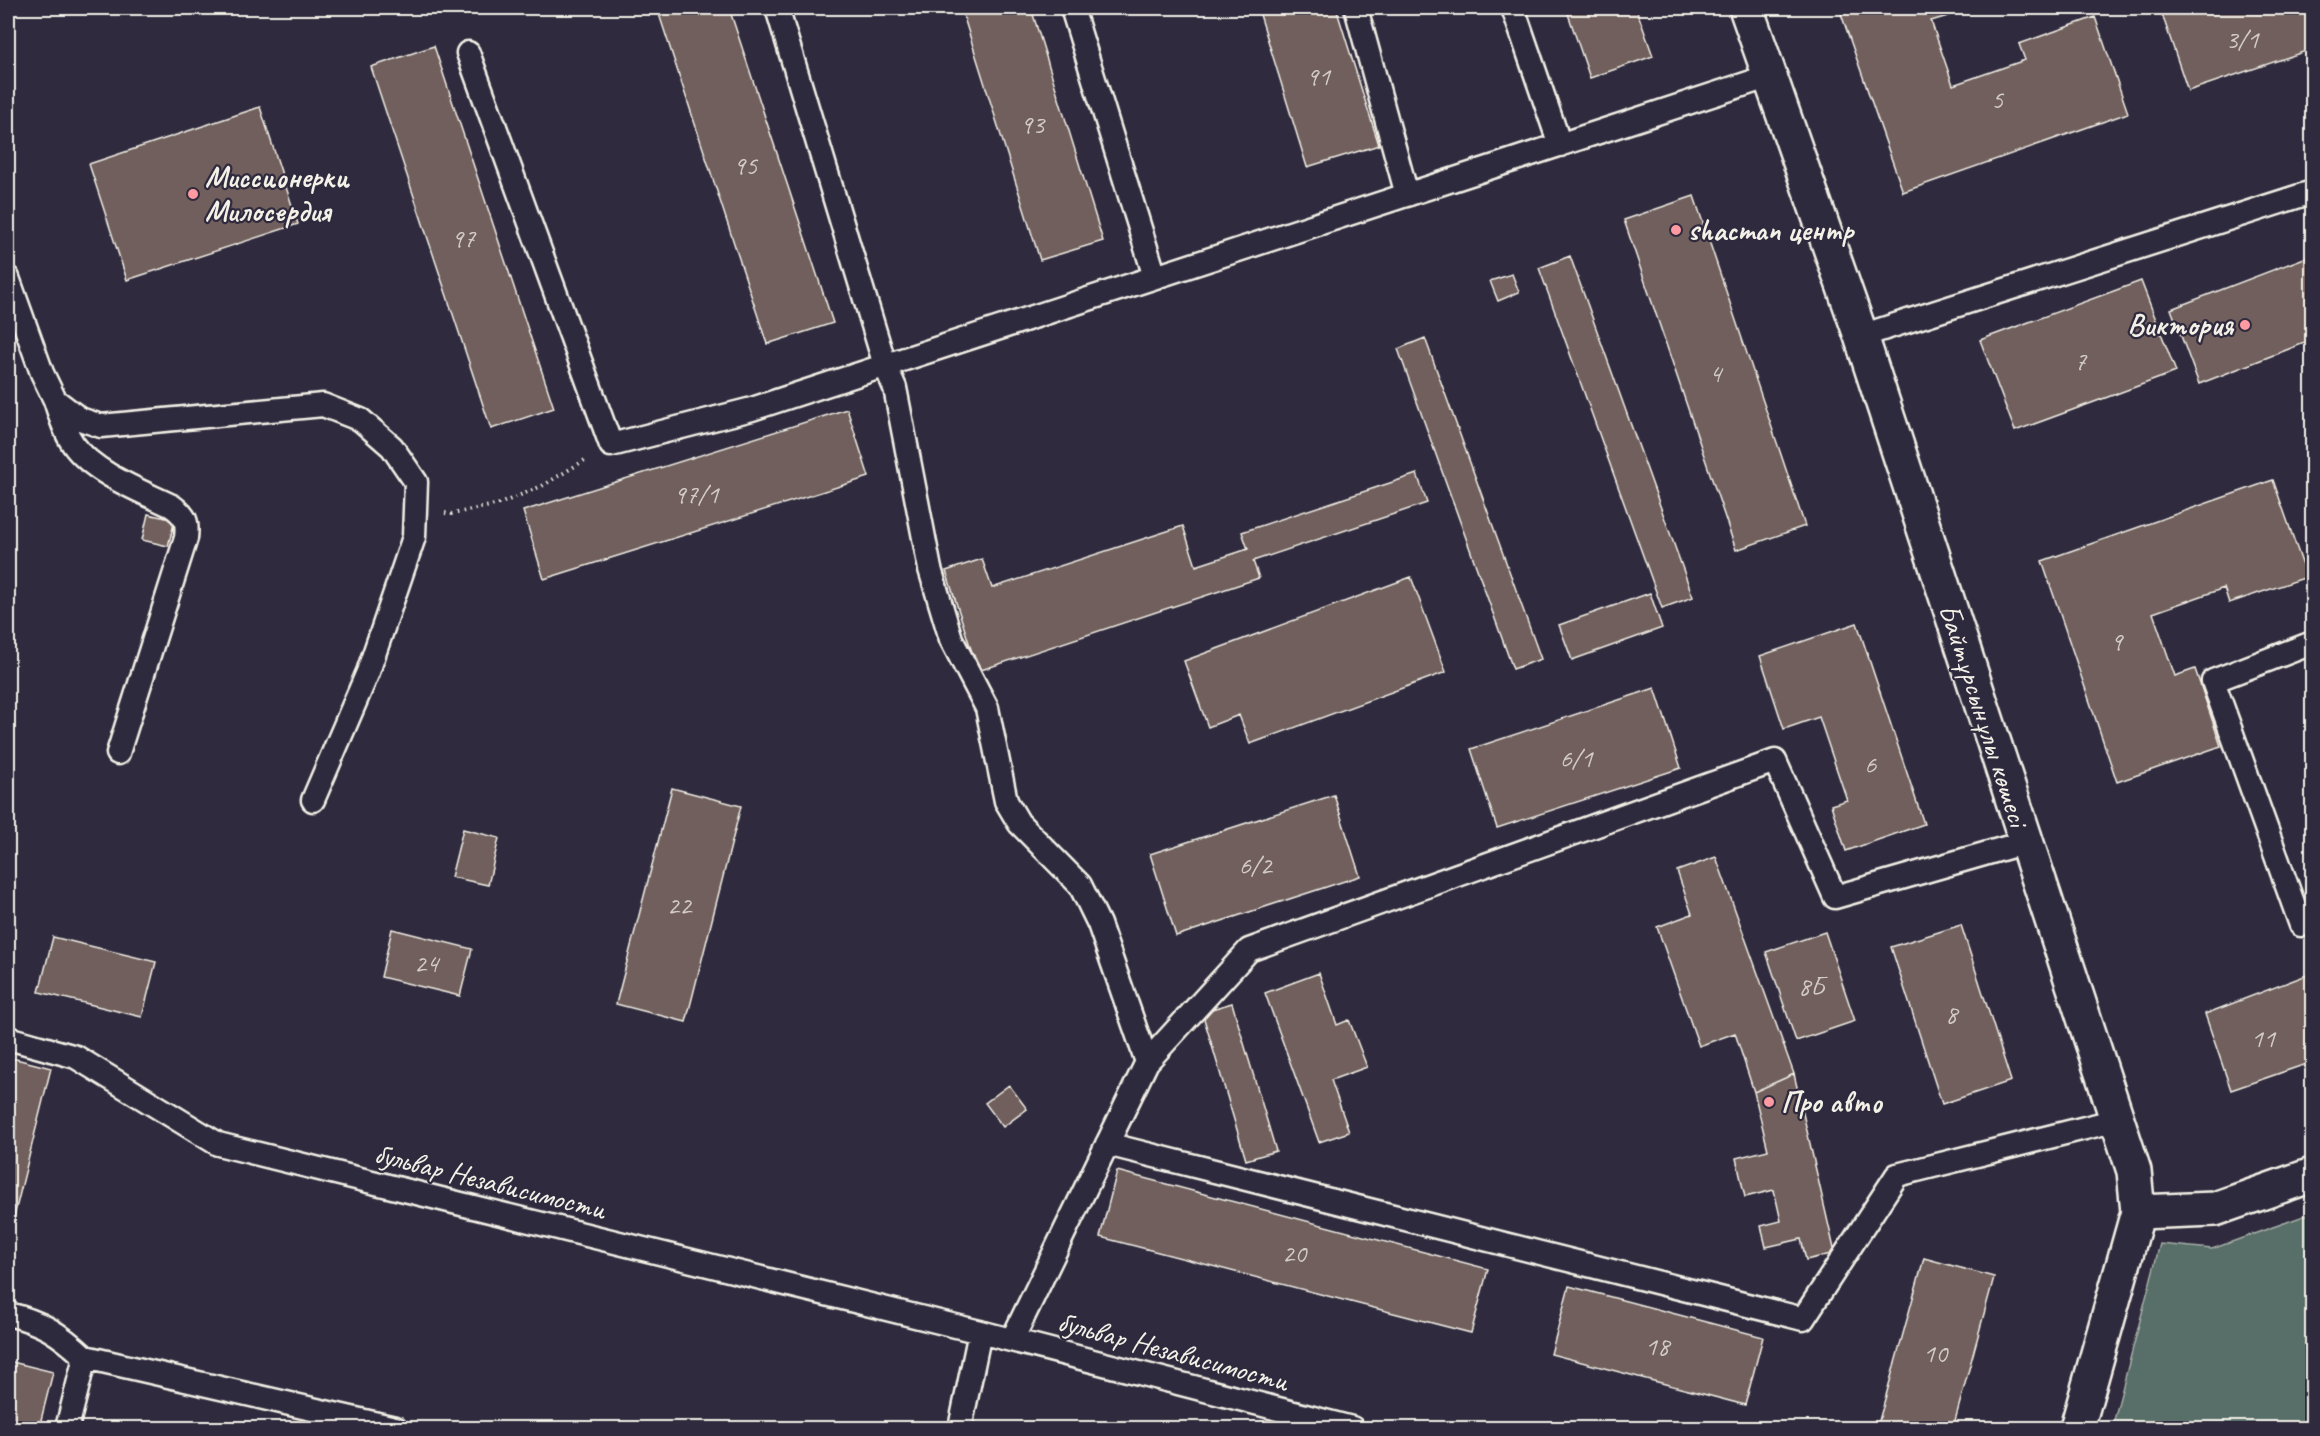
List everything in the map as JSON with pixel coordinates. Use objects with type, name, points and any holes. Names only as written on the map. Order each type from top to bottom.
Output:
[{"type":"street","name":"Байтұрсынұлы көшесі","points":[[1746,8],[1861,336],[2134,1171],[2138,1212],[2077,1428]]},
{"type":"street","points":[[2138,1212],[2215,1209],[2313,1174]]},
{"type":"lane","points":[[777,8],[885,366],[895,388],[930,569],[951,639],[987,708],[1006,801],[1019,823],[1080,885],[1099,924],[1147,1062]]},
{"type":"lane","points":[[1072,8],[1155,277]]},
{"type":"lane","points":[[1356,8],[1407,195]]},
{"type":"lane","points":[[1514,8],[1560,145]]},
{"type":"lane","points":[[468,53],[611,445],[752,409],[1770,76]]},
{"type":"lane","points":[[1861,336],[2313,192]]},
{"type":"lane","points":[[8,278],[42,373],[55,400],[65,431],[74,446],[93,465],[184,514],[188,524],[186,538],[118,753]]},
{"type":"lane","points":[[55,400],[80,419],[101,426],[323,405],[361,420],[392,447],[416,482],[414,537],[368,672],[313,800]]},
{"type":"lane","points":[[2313,643],[2212,681],[2301,925],[2313,920]]},
{"type":"lane","points":[[1012,1340],[1147,1062],[1249,950],[1775,761],[1835,897],[2026,842]]},
{"type":"lane","name":"бульвар Независимости","points":[[8,1038],[76,1057],[218,1144],[1012,1340],[1352,1428]]},
{"type":"lane","points":[[1107,1144],[1803,1319],[1897,1175],[2117,1120]]},
{"type":"lane","points":[[8,1314],[27,1319],[59,1333],[85,1357],[395,1428]]},
{"type":"lane","points":[[960,1428],[980,1332]]},
{"type":"lane","points":[[67,1428],[85,1357]]},
{"type":"path","points":[[415,509],[452,514],[499,504],[542,486],[611,445]]},
{"type":"green space","points":[[2312,1213],[2312,1428],[2112,1428],[2160,1244],[2212,1249]]},
{"type":"building","points":[[657,8],[729,8],[833,323],[767,344]]},
{"type":"building","points":[[961,8],[1031,8],[1103,241],[1040,260]]},
{"type":"building","points":[[1258,8],[1336,8],[1379,145],[1307,167]]},
{"type":"building","points":[[1566,8],[1636,8],[1653,56],[1590,78]]},
{"type":"building","points":[[1839,8],[1946,8],[1948,16],[1931,21],[1953,85],[2025,60],[2019,44],[2095,17],[2128,113],[1903,192]]},
{"type":"building","points":[[2160,8],[2306,8],[2312,29],[2312,49],[2188,91]]},
{"type":"building","points":[[434,46],[554,408],[491,429],[371,67]]},
{"type":"building","name":"Миссионерки Милосердия","points":[[260,107],[298,224],[127,280],[89,164]]},
{"type":"building","points":[[1694,196],[1805,526],[1736,550],[1624,220]]},
{"type":"building","name":"Виктория","points":[[2312,255],[2312,340],[2199,384],[2171,309]]},
{"type":"building","points":[[1570,256],[1693,597],[1662,608],[1539,268]]},
{"type":"building","points":[[1512,274],[1519,292],[1498,301],[1490,281]]},
{"type":"building","points":[[2141,281],[2176,372],[2015,431],[1980,340]]},
{"type":"building","points":[[1425,338],[1541,659],[1513,669],[1398,349]]},
{"type":"building","points":[[847,409],[869,477],[544,579],[523,511]]},
{"type":"building","points":[[1417,474],[1427,503],[1253,561],[1259,578],[978,671],[946,571],[982,559],[992,588],[1183,526],[1196,566],[1248,549],[1242,532]]},
{"type":"building","points":[[2273,480],[2307,577],[2229,603],[2224,588],[2153,613],[2175,676],[2195,669],[2221,746],[2117,782],[2042,561]]},
{"type":"building","points":[[148,514],[175,520],[168,546],[142,540]]},
{"type":"building","points":[[1411,577],[1446,672],[1250,744],[1239,715],[1208,727],[1184,661]]},
{"type":"building","points":[[1650,593],[1662,628],[1572,660],[1559,625]]},
{"type":"building","points":[[1857,623],[1924,824],[1846,851],[1831,805],[1847,800],[1819,717],[1784,729],[1760,656]]},
{"type":"building","points":[[1655,688],[1681,768],[1497,828],[1471,749]]},
{"type":"building","points":[[672,788],[741,806],[686,1022],[616,1004]]},
{"type":"building","points":[[1334,795],[1360,876],[1176,936],[1150,854]]},
{"type":"building","points":[[463,829],[499,838],[488,885],[451,877]]},
{"type":"building","points":[[1716,857],[1794,1074],[1754,1092],[1735,1033],[1699,1046],[1657,927],[1692,914],[1677,871]]},
{"type":"building","points":[[1961,925],[2011,1081],[1942,1104],[1891,947]]},
{"type":"building","points":[[392,929],[472,949],[460,996],[381,977]]},
{"type":"building","points":[[1825,932],[1855,1021],[1796,1041],[1766,952]]},
{"type":"building","points":[[53,937],[156,962],[142,1017],[39,992]]},
{"type":"building","points":[[1319,973],[1337,1025],[1349,1020],[1367,1067],[1331,1080],[1349,1132],[1319,1142],[1265,993]]},
{"type":"building","points":[[2312,973],[2312,1062],[2231,1090],[2205,1014]]},
{"type":"building","points":[[1232,1003],[1276,1151],[1246,1160],[1202,1012]]},
{"type":"building","points":[[8,1057],[51,1068],[8,1241]]},
{"type":"building","points":[[1794,1074],[1835,1253],[1806,1260],[1801,1239],[1766,1247],[1761,1226],[1781,1221],[1774,1190],[1745,1197],[1736,1158],[1768,1150],[1754,1092]]},
{"type":"building","points":[[1009,1085],[1027,1109],[1003,1127],[985,1103]]},
{"type":"building","points":[[1117,1171],[1488,1269],[1471,1333],[1100,1237]]},
{"type":"building","points":[[1924,1258],[1994,1277],[1953,1428],[1877,1428]]},
{"type":"building","points":[[1569,1286],[1763,1337],[1745,1405],[1551,1354]]},
{"type":"building","points":[[8,1361],[53,1372],[39,1428],[8,1428]]},
{"type":"place","name":"Миссионерки Милосердия","points":[[193,194]]},
{"type":"place","name":"shacman центр","points":[[1676,230]]},
{"type":"place","name":"Виктория","points":[[2245,325]]},
{"type":"place","name":"Про авто","points":[[1769,1102]]}]
